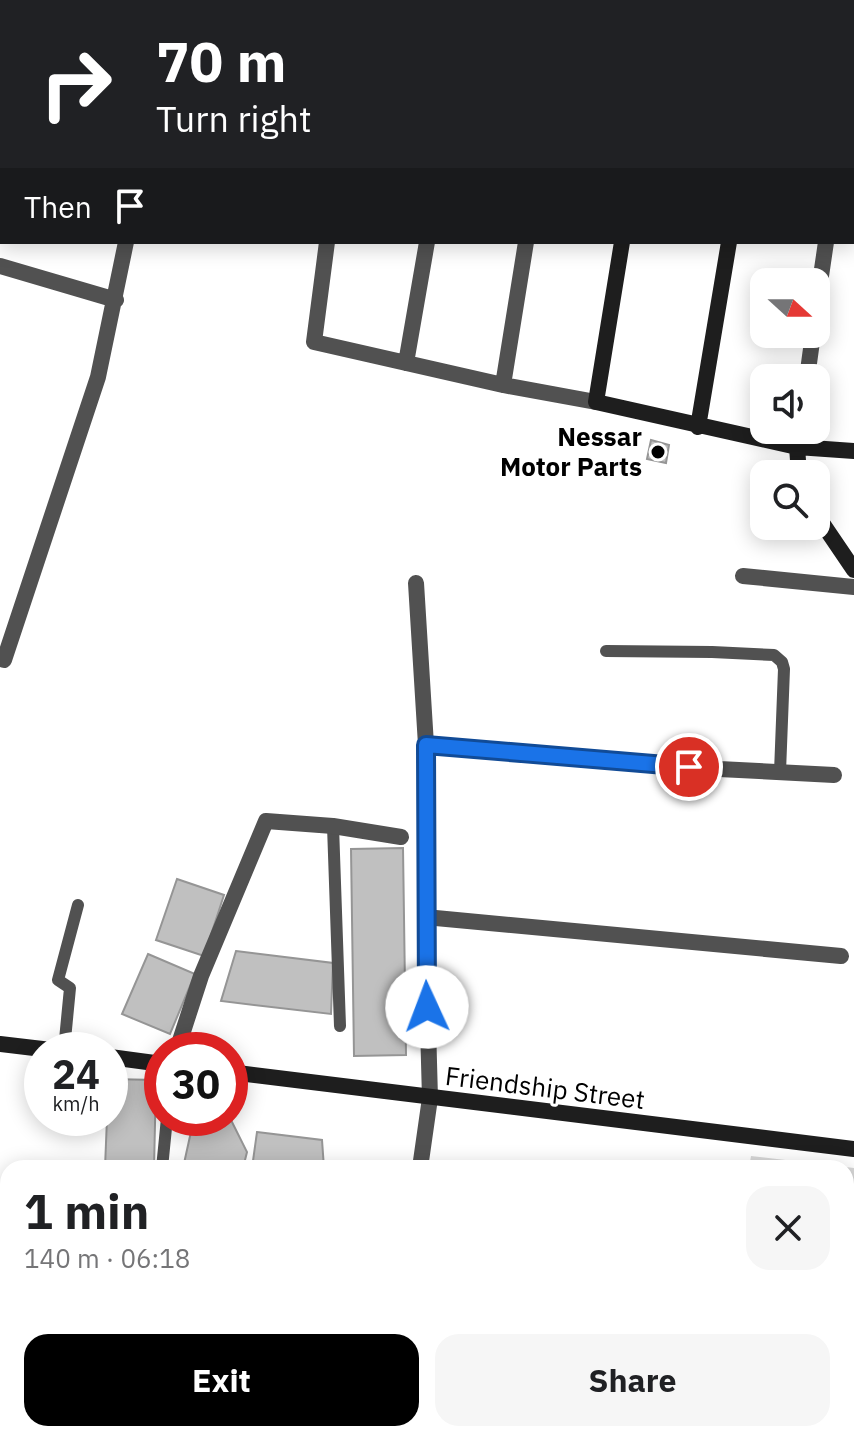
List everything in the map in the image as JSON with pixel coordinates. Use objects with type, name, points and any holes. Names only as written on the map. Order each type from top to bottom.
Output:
[{"type":"street","points":[[2,657],[98,377],[126,244]]},
{"type":"street","points":[[327,244],[314,342],[698,427],[750,433]]},
{"type":"street","points":[[406,363],[427,244]]},
{"type":"street","points":[[503,385],[526,244]]},
{"type":"street","points":[[596,402],[622,244]]},
{"type":"street","points":[[698,427],[729,244]]},
{"type":"street","points":[[822,268],[826,244]]},
{"type":"street","points":[[0,266],[116,300]]},
{"type":"street","points":[[821,444],[854,451]]},
{"type":"street","points":[[830,535],[854,570]]},
{"type":"street","points":[[743,576],[854,587]]},
{"type":"street","points":[[416,583],[426,745],[425,917],[430,1098],[421,1160]]},
{"type":"street","points":[[426,745],[834,775]]},
{"type":"street","points":[[183,1032],[201,976],[266,821],[333,826],[401,837]]},
{"type":"street","points":[[425,917],[841,956]]},
{"type":"street","points":[[0,1044],[24,1047]]},
{"type":"street","name":"Friendship Street","points":[[248,1074],[854,1149]]},
{"type":"lane","points":[[606,651],[774,655],[782,662],[784,669],[780,772]]},
{"type":"lane","points":[[333,826],[340,1026]]},
{"type":"lane","points":[[66,1032],[70,988],[58,980],[78,905]]},
{"type":"lane","points":[[163,1160],[165,1136]]},
{"type":"shaded area","points":[[751,1156],[785,1160],[750,1160]]},
{"type":"building","name":"Nessar Motor Parts","points":[[651,440],[669,445],[666,463],[647,459]]},
{"type":"building","points":[[403,848],[406,1055],[354,1056],[351,849]]},
{"type":"building","points":[[177,879],[224,895],[204,956],[156,940]]},
{"type":"building","points":[[236,951],[333,963],[331,1014],[221,1001]]},
{"type":"building","points":[[148,954],[195,974],[171,1032],[122,1014]]},
{"type":"building","points":[[128,1079],[144,1080],[144,1136],[155,1136],[154,1160],[105,1160],[106,1136],[128,1136]]},
{"type":"building","points":[[257,1132],[322,1140],[323,1160],[253,1160]]},
{"type":"building","points":[[190,1136],[239,1136],[247,1152],[245,1160],[185,1160]]},
{"type":"place","name":"Nessar Motor Parts","points":[[658,452]]},
{"type":"route","points":[[427,1007],[426,745],[689,767]]}]
